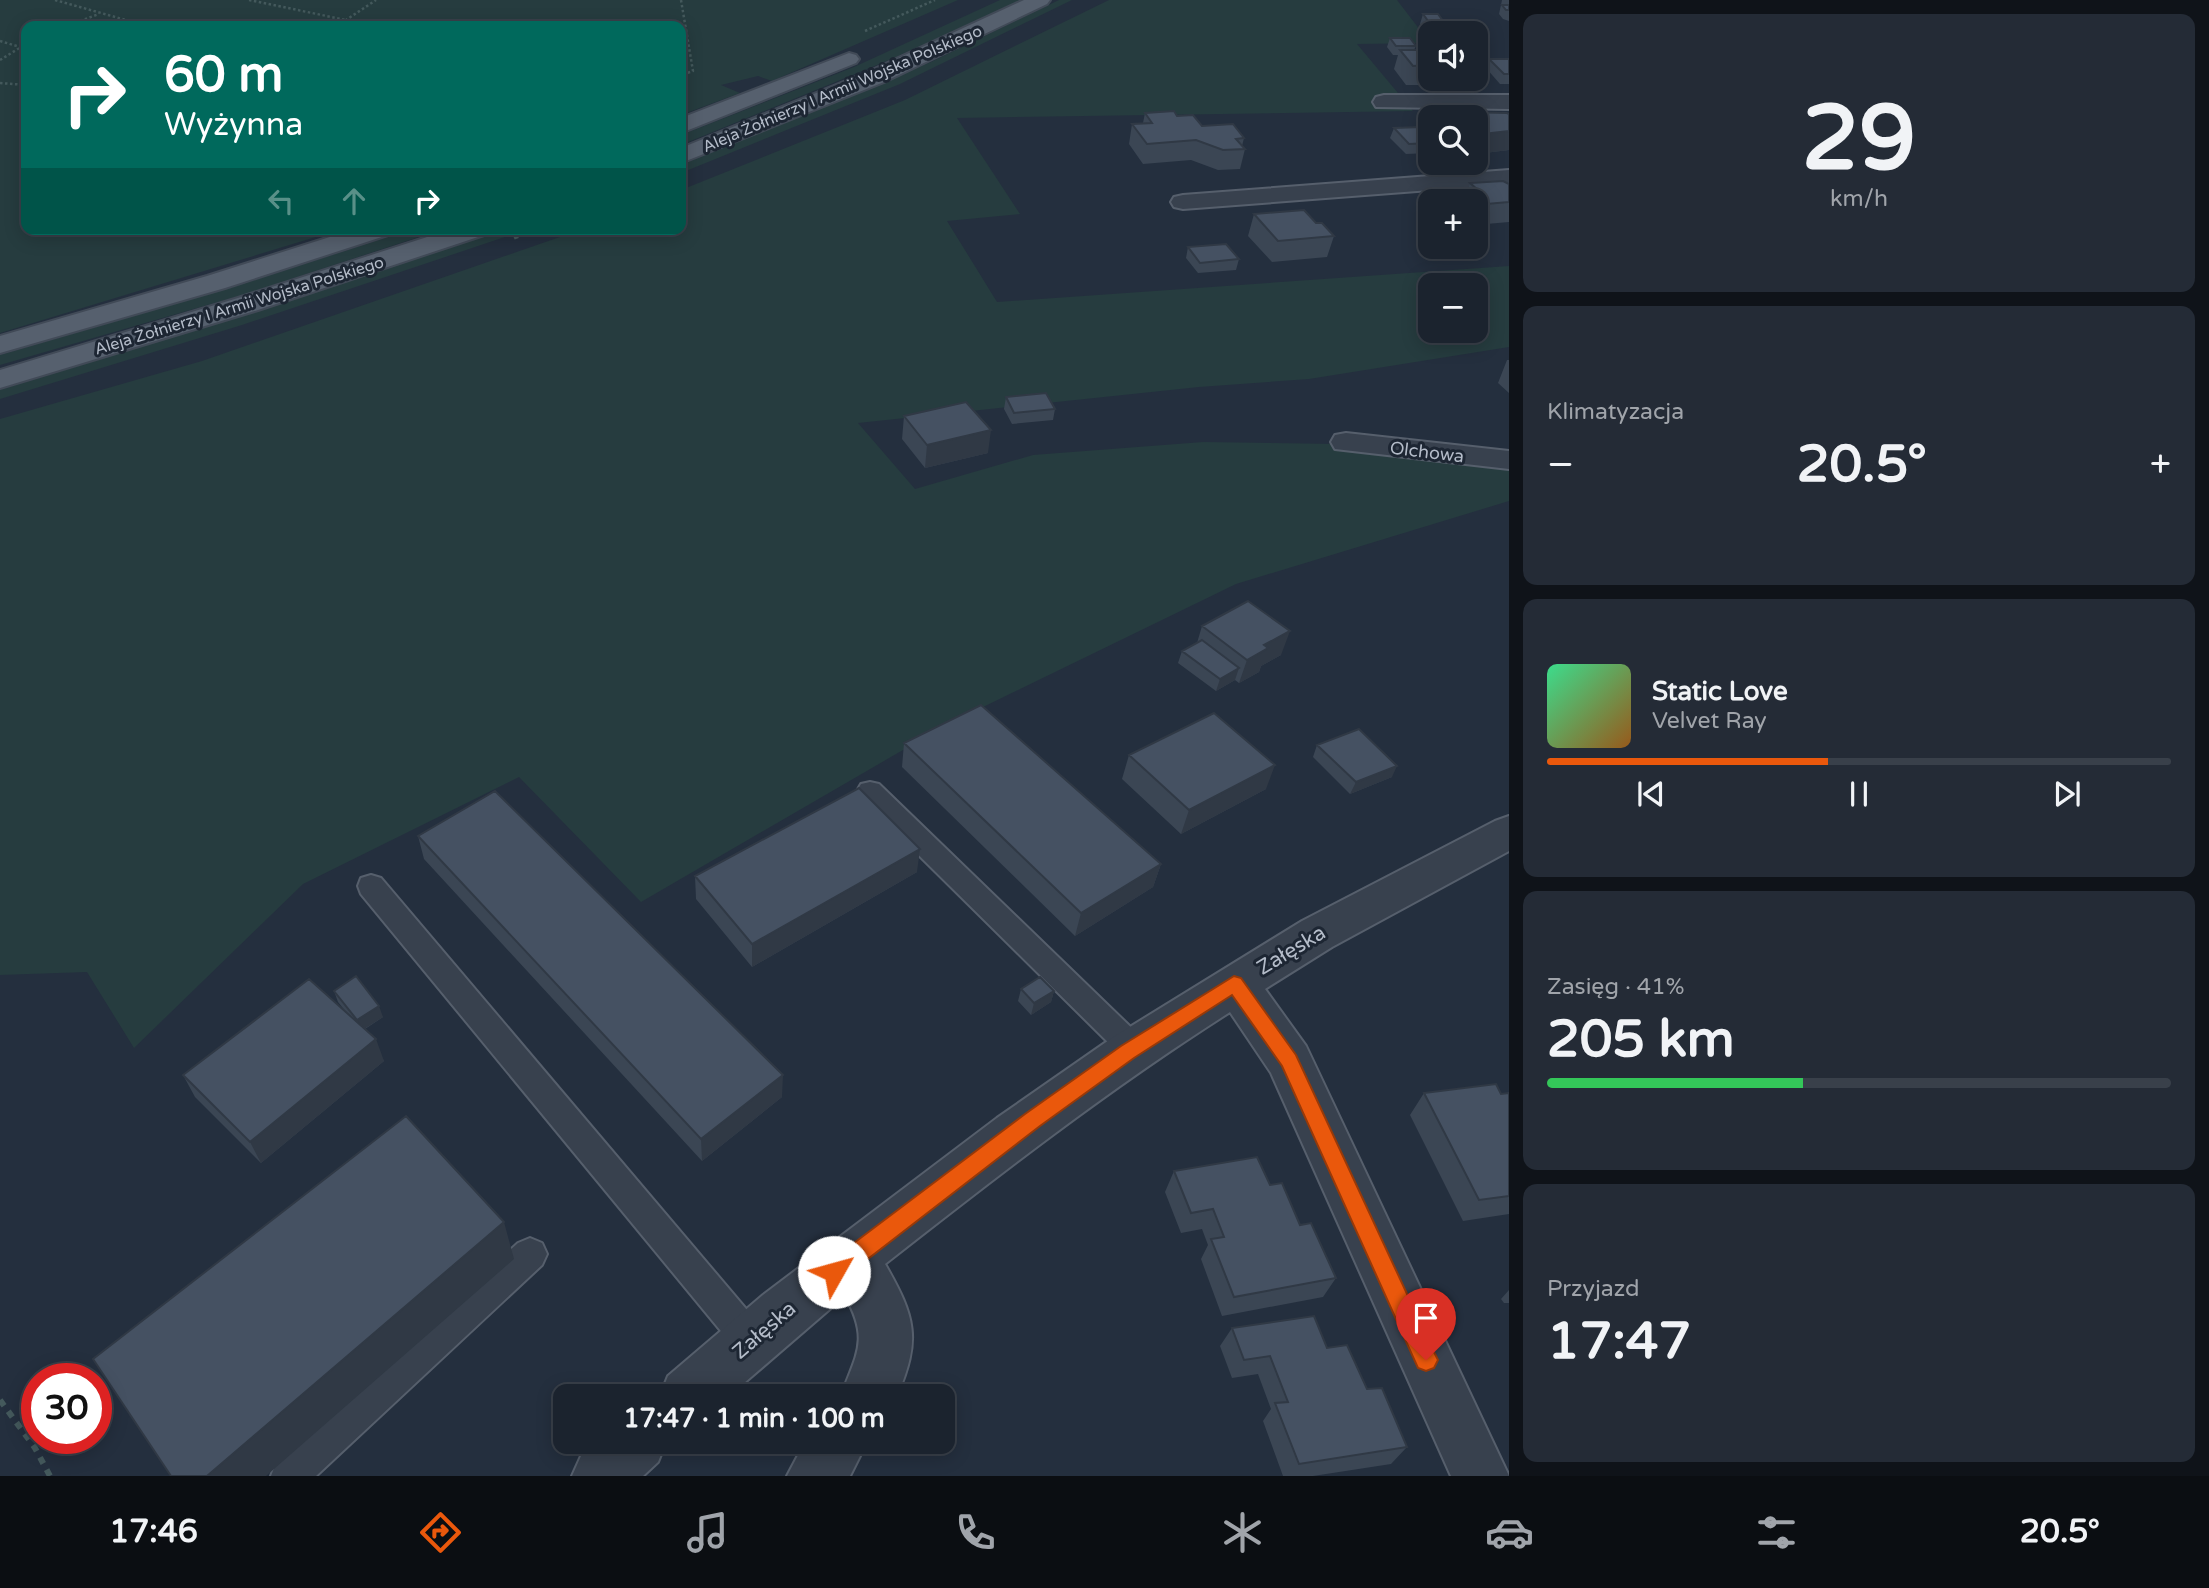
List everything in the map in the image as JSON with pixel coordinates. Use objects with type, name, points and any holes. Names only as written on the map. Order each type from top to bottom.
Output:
[{"type":"main road","name":"Aleja Żołnierzy I Armii Wojska Polskiego","points":[[686,154],[876,77],[1040,0]]},
{"type":"main road","name":"Aleja Żołnierzy I Armii Wojska Polskiego","points":[[686,124],[864,53]]},
{"type":"main road","name":"Aleja Żołnierzy I Armii Wojska Polskiego","points":[[0,345],[363,235]]},
{"type":"main road","name":"Aleja Żołnierzy I Armii Wojska Polskiego","points":[[0,379],[248,304],[460,235]]},
{"type":"street","points":[[1384,102],[1509,102]]},
{"type":"street","points":[[1182,202],[1509,177]]},
{"type":"street","name":"Olchowa","points":[[1346,442],[1509,460]]},
{"type":"street","name":"Załęska","points":[[702,1384],[852,1258],[1014,1134],[1133,1048],[1234,984],[1396,890],[1509,832]]},
{"type":"street","points":[[1234,984],[1289,1061],[1480,1476]]},
{"type":"street","points":[[852,1258],[871,1290],[882,1318],[885,1354],[874,1384]]},
{"type":"street","points":[[601,1476],[625,1454]]},
{"type":"street","points":[[816,1476],[831,1454]]},
{"type":"lane","points":[[870,790],[1133,1048]]},
{"type":"lane","points":[[371,886],[751,1341]]},
{"type":"lane","points":[[289,1476],[530,1254]]},
{"type":"path","points":[[55,0],[127,21]]},
{"type":"path","points":[[249,0],[355,21]]},
{"type":"path","points":[[346,20],[376,0]]},
{"type":"path","points":[[681,0],[684,21]]},
{"type":"path","points":[[80,21],[100,14]]},
{"type":"path","points":[[686,31],[693,71],[686,73]]},
{"type":"path","points":[[0,41],[21,48]]},
{"type":"path","points":[[0,60],[21,48]]},
{"type":"path","points":[[0,83],[21,85]]},
{"type":"path","points":[[0,1400],[35,1448],[50,1476]]},
{"type":"green space","points":[[0,0],[958,0],[772,81],[758,76],[721,85],[740,93],[686,113],[686,21],[21,21],[21,235],[322,235],[0,333]]},
{"type":"green space","points":[[1000,0],[1020,0],[894,58],[686,143],[686,133],[854,67]]},
{"type":"green space","points":[[1059,0],[1072,0],[900,84],[686,171],[686,163],[931,62]]},
{"type":"green space","points":[[1109,0],[1397,0],[1418,27],[1418,43],[1357,44],[1413,111],[957,118],[1020,214],[947,221],[997,302],[1509,266],[1509,347],[1309,379],[1199,387],[858,423],[915,489],[1033,455],[1203,442],[1336,444],[1509,465],[1509,501],[1236,584],[946,725],[641,902],[519,777],[303,884],[134,1048],[87,972],[0,975],[0,419],[202,361],[566,235],[686,235],[686,188],[905,100]]},
{"type":"green space","points":[[394,235],[425,235],[249,293],[0,365],[0,355],[236,286]]},
{"type":"green space","points":[[486,235],[511,235],[242,325],[0,399],[0,390],[299,298]]},
{"type":"building","points":[[1423,14],[1438,14],[1443,21],[1428,21]]},
{"type":"building","points":[[1390,38],[1410,38],[1416,46],[1396,46]]},
{"type":"building","points":[[1400,50],[1418,50],[1418,66],[1413,66]]},
{"type":"building","points":[[1489,59],[1509,59],[1509,74],[1504,74]]},
{"type":"building","points":[[1174,111],[1177,116],[1193,115],[1202,126],[1233,124],[1244,138],[1236,139],[1245,149],[1223,150],[1196,140],[1147,144],[1132,124],[1152,123],[1145,113]]},
{"type":"building","points":[[1488,113],[1509,114],[1509,131],[1488,133]]},
{"type":"building","points":[[1418,127],[1418,144],[1409,144],[1394,128]]},
{"type":"building","points":[[1503,181],[1509,184],[1509,202],[1488,204],[1488,189],[1477,189],[1470,183]]},
{"type":"building","points":[[1304,210],[1334,236],[1278,241],[1254,214]]},
{"type":"building","points":[[1226,244],[1239,259],[1200,263],[1188,247]]},
{"type":"building","points":[[1046,393],[1055,409],[1014,413],[1006,397]]},
{"type":"building","points":[[966,402],[991,430],[927,445],[904,416]]},
{"type":"building","points":[[1248,601],[1290,631],[1264,645],[1268,648],[1247,660],[1202,626]]},
{"type":"building","points":[[1202,640],[1239,668],[1220,679],[1182,651]]},
{"type":"building","points":[[981,705],[1161,864],[1081,913],[904,743]]},
{"type":"building","points":[[1214,713],[1275,765],[1189,810],[1129,755]]},
{"type":"building","points":[[1359,729],[1397,766],[1356,782],[1317,745]]},
{"type":"building","points":[[859,788],[920,849],[752,944],[695,876]]},
{"type":"building","points":[[495,791],[783,1075],[701,1139],[418,836]]},
{"type":"building","points":[[356,976],[379,1006],[357,1020],[334,991]]},
{"type":"building","points":[[1040,977],[1054,991],[1034,1003],[1021,989]]},
{"type":"building","points":[[309,979],[376,1039],[250,1142],[183,1075]]},
{"type":"building","points":[[1496,1084],[1501,1094],[1509,1093],[1509,1196],[1479,1200],[1424,1093]]},
{"type":"building","points":[[406,1116],[504,1222],[207,1476],[171,1476],[112,1388],[112,1363],[96,1363],[93,1359]]},
{"type":"building","points":[[1257,1157],[1270,1185],[1282,1183],[1300,1225],[1311,1223],[1336,1278],[1234,1297],[1211,1239],[1224,1237],[1213,1209],[1191,1213],[1174,1171]]},
{"type":"building","points":[[1314,1316],[1327,1348],[1347,1345],[1367,1389],[1382,1388],[1407,1447],[1299,1464],[1275,1403],[1288,1402],[1270,1356],[1244,1360],[1232,1328]]},
{"type":"route","points":[[834,1272],[1032,1120],[1128,1052],[1234,984],[1257,1012],[1289,1061],[1426,1360]]}]
